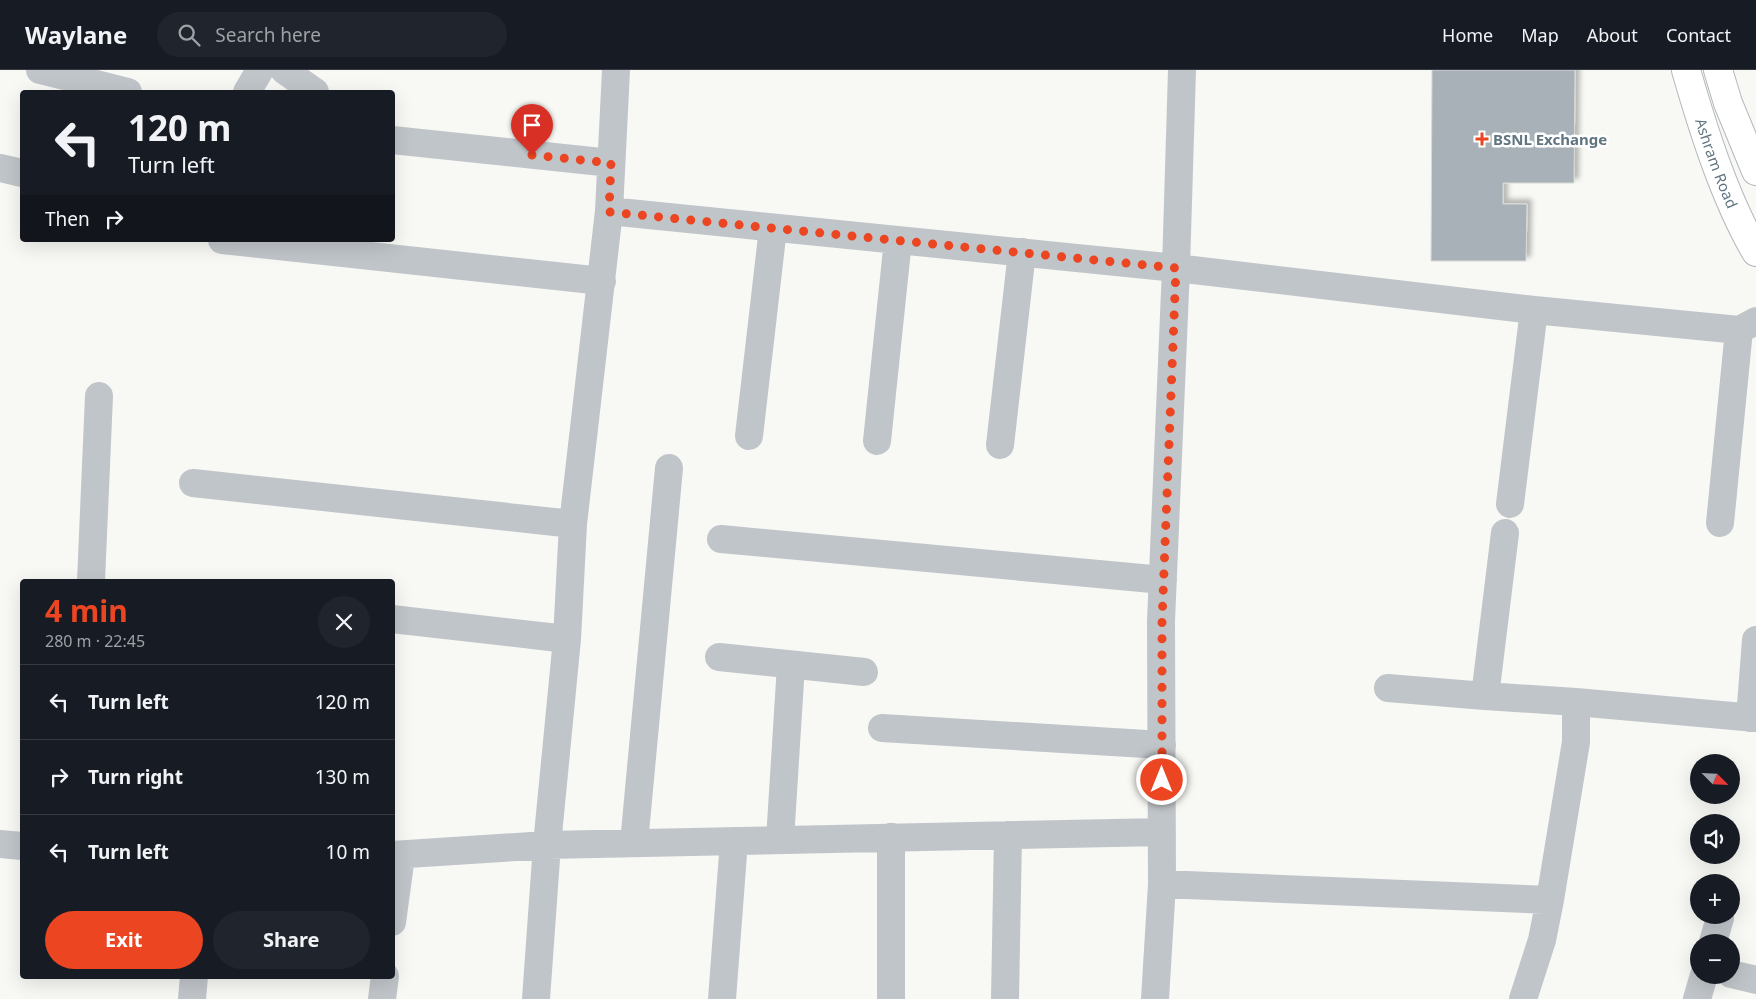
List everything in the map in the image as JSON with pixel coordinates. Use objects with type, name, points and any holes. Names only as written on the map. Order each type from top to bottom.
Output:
[{"type":"main road","name":"Ashram Road","points":[[1686,70],[1697,109],[1737,213],[1756,252]]},
{"type":"main road","points":[[1718,70],[1728,103],[1756,171]]},
{"type":"street","points":[[40,70],[120,90]]},
{"type":"street","points":[[248,90],[260,70]]},
{"type":"street","points":[[284,70],[312,90]]},
{"type":"street","points":[[536,999],[567,639],[573,524],[609,212],[616,70]]},
{"type":"street","points":[[1155,999],[1162,884],[1163,580],[1182,70]]},
{"type":"street","points":[[395,140],[611,163]]},
{"type":"street","points":[[0,168],[20,173]]},
{"type":"street","points":[[609,212],[1176,268],[1534,310],[1748,325],[1720,523]]},
{"type":"street","points":[[749,436],[773,228]]},
{"type":"street","points":[[877,441],[898,240]]},
{"type":"street","points":[[241,242],[602,281]]},
{"type":"street","points":[[1000,445],[1022,252]]},
{"type":"street","points":[[1510,504],[1534,310]]},
{"type":"street","points":[[91,579],[100,396]]},
{"type":"street","points":[[634,843],[669,468]]},
{"type":"street","points":[[193,483],[573,524]]},
{"type":"street","points":[[1485,696],[1505,533]]},
{"type":"street","points":[[722,539],[1163,580]]},
{"type":"street","points":[[395,619],[567,639]]},
{"type":"street","points":[[1388,688],[1753,718],[1756,640]]},
{"type":"street","points":[[719,657],[864,672]]},
{"type":"street","points":[[780,840],[791,665]]},
{"type":"street","points":[[1523,999],[1542,940],[1550,900],[1576,742],[1576,702]]},
{"type":"street","points":[[882,728],[1162,745]]},
{"type":"street","points":[[395,882],[397,856],[548,845],[1162,832]]},
{"type":"street","points":[[1005,999],[1008,835]]},
{"type":"street","points":[[890,999],[891,838]]},
{"type":"street","points":[[722,999],[734,840]]},
{"type":"street","points":[[0,844],[20,846]]},
{"type":"street","points":[[1162,884],[1550,900]]},
{"type":"street","points":[[1740,976],[1756,980]]},
{"type":"street","points":[[192,999],[194,979]]},
{"type":"street","points":[[382,999],[385,979]]},
{"type":"street","points":[[1697,999],[1701,984]]},
{"type":"building","points":[[1432,70],[1575,70],[1574,183],[1503,183],[1503,204],[1527,204],[1526,261],[1431,261]]},
{"type":"place","name":"BSNL Exchange","points":[[1482,139]]},
{"type":"route","points":[[532,155],[611,163],[609,212],[1176,268],[1162,621],[1162,780]]}]
